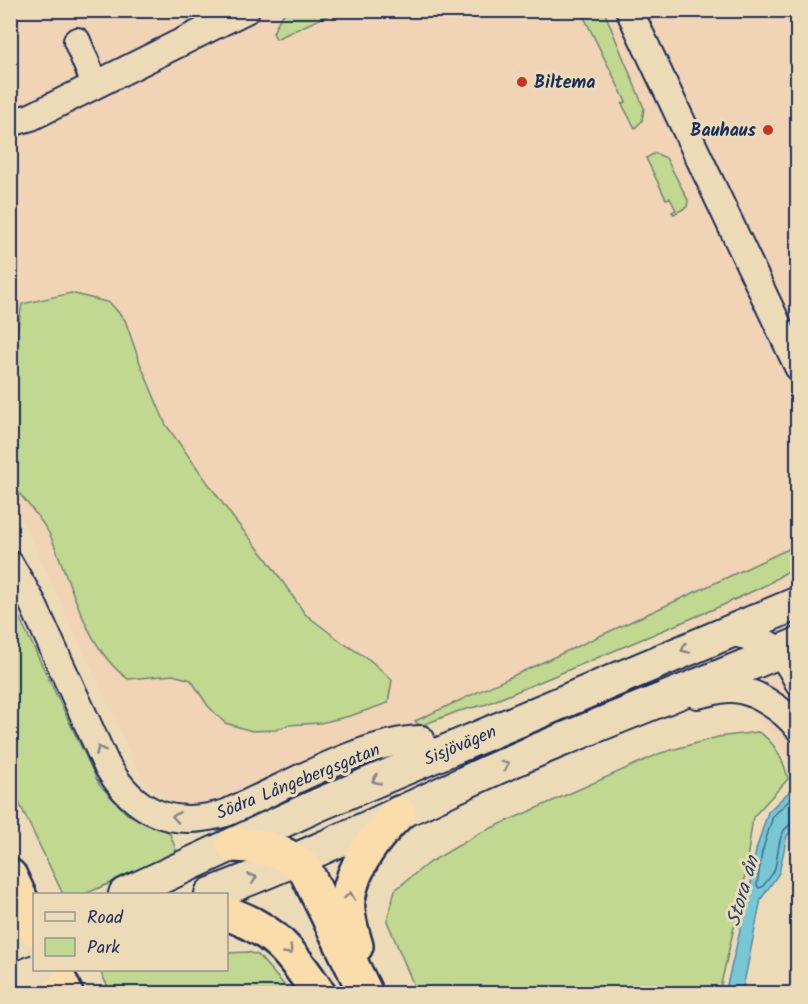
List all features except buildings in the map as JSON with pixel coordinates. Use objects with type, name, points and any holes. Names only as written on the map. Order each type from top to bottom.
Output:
[{"type":"highway","points":[[368,993],[351,927],[348,902],[353,879],[363,856],[374,838],[399,813]]},
{"type":"highway","points":[[234,845],[268,848],[296,860],[305,869],[368,993]]},
{"type":"highway","points":[[10,876],[33,925]]},
{"type":"highway","points":[[228,914],[253,924],[284,946],[298,961],[319,993]]},
{"type":"highway","points":[[56,971],[66,993]]},
{"type":"highway","points":[[10,977],[18,993]]},
{"type":"street","points":[[10,132],[21,120],[246,10]]},
{"type":"street","points":[[629,10],[798,367]]},
{"type":"street","points":[[76,41],[95,84]]},
{"type":"street","name":"Södra Långebergsgatan","points":[[10,564],[32,600],[106,764],[118,784],[147,809],[160,814],[179,818],[209,817],[236,808],[368,750],[404,739],[480,736]]},
{"type":"street","name":"Sisjövägen","points":[[128,893],[318,805],[798,603]]},
{"type":"street","points":[[727,632],[789,647],[798,681]]},
{"type":"street","name":"Sisjövägen","points":[[214,893],[296,860],[572,736],[789,647]]},
{"type":"street","points":[[661,701],[731,688],[771,704],[789,716],[798,728]]},
{"type":"street","points":[[10,949],[33,938]]},
{"type":"street","points":[[10,982],[34,971]]},
{"type":"shaded area","points":[[10,11],[797,11],[797,783],[784,753],[677,612],[250,796],[191,806],[166,800],[143,780],[11,496]]},
{"type":"green space","points":[[289,10],[337,11],[276,39],[273,33],[276,26]]},
{"type":"green space","points":[[581,11],[604,11],[644,108],[642,121],[635,128],[622,104],[626,102]]},
{"type":"green space","points":[[655,153],[666,158],[688,200],[687,207],[674,214],[672,212],[676,210],[670,198],[666,199],[646,158]]},
{"type":"green space","points":[[71,293],[110,303],[125,320],[166,425],[305,614],[370,660],[392,680],[388,703],[320,723],[288,725],[276,730],[252,731],[225,723],[208,706],[191,680],[173,675],[128,679],[101,651],[81,613],[50,535],[11,483],[11,387],[17,369],[17,332],[22,304]]},
{"type":"green space","points":[[795,546],[797,565],[768,584],[721,606],[487,704],[459,711],[420,726],[415,721]]},
{"type":"green space","points":[[11,600],[99,784],[127,814],[164,828],[170,834],[176,850],[172,857],[87,893],[63,893],[11,786]]},
{"type":"green space","points":[[758,732],[769,740],[778,752],[788,779],[753,817],[743,888],[719,993],[417,993],[387,921],[395,890],[427,864],[478,834],[661,753],[718,737]]},
{"type":"green space","points":[[248,952],[258,955],[291,993],[111,993],[101,973],[102,971],[228,971],[228,953]]},
{"type":"water","points":[[797,784],[797,825],[787,836],[779,873],[761,899],[742,993],[725,993],[750,889],[756,850],[768,812]]},
{"type":"place","name":"Biltema","points":[[522,82]]},
{"type":"place","name":"Bauhaus","points":[[768,130]]},
{"type":"water label","name":"Stora ån","points":[[742,891]]}]
